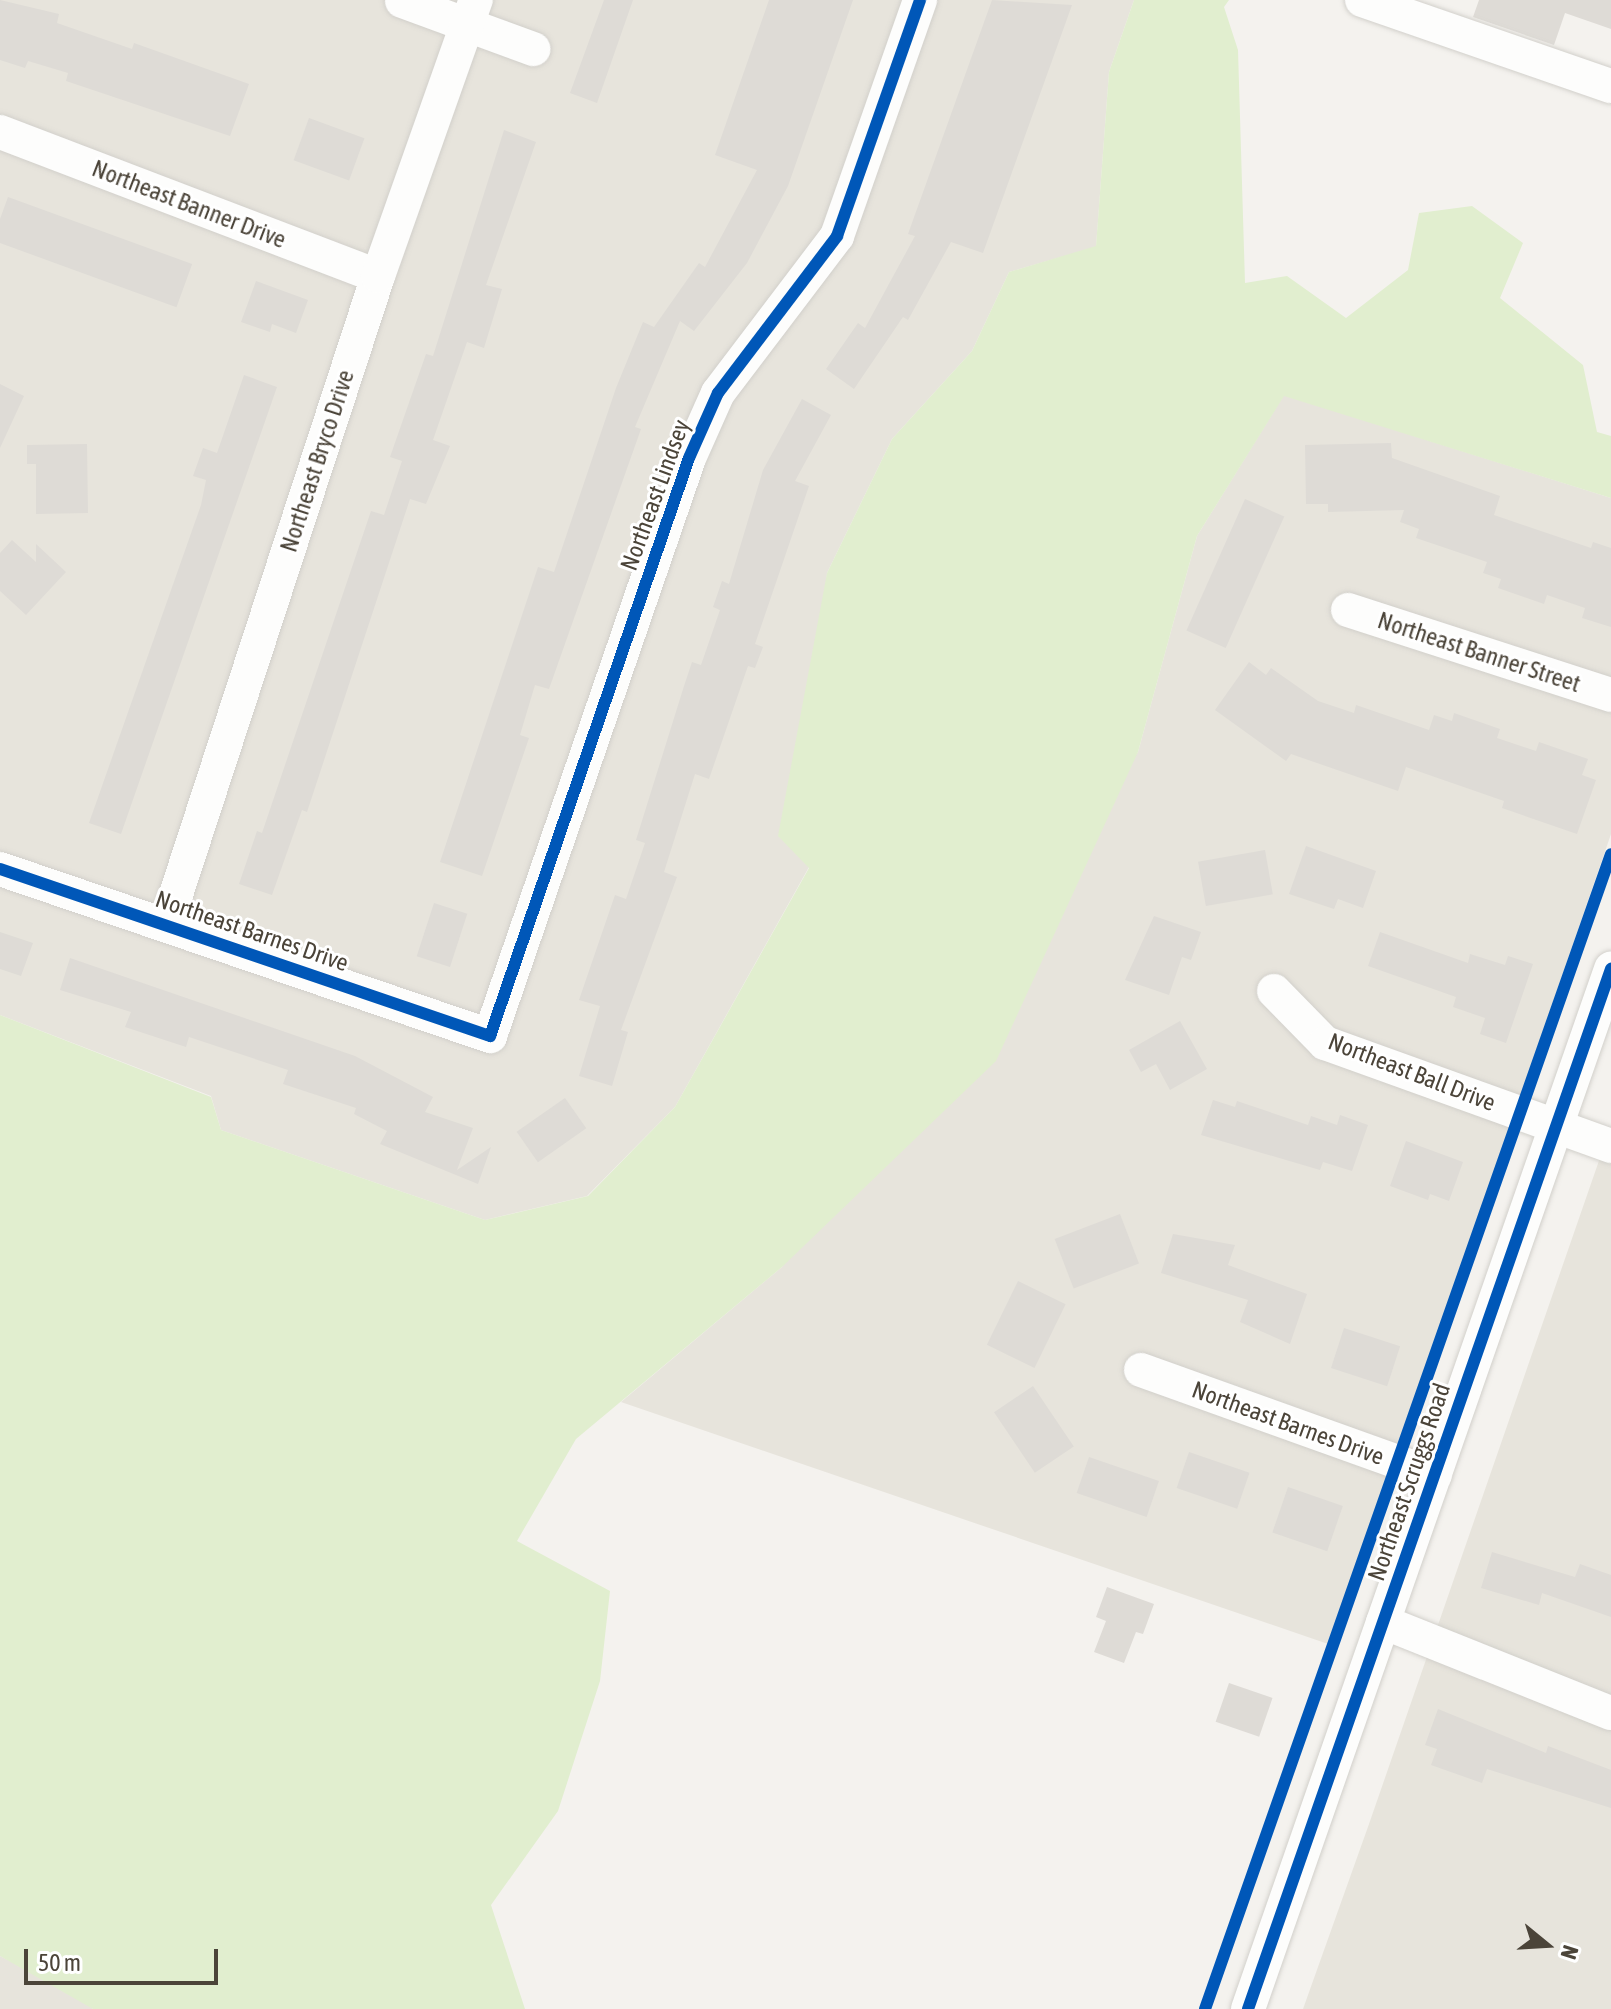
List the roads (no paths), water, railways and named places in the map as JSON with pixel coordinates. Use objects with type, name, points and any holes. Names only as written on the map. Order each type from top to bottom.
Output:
[{"type":"street","name":"Northeast Lindsey","points":[[490,1036],[689,458],[718,393],[837,236],[920,0]]},
{"type":"street","points":[[1362,0],[1611,86]]},
{"type":"street","points":[[402,1],[472,12],[533,49]]},
{"type":"street","name":"Northeast Bryco Drive","points":[[166,925],[378,276],[472,12]]},
{"type":"street","name":"Northeast Banner Drive","points":[[0,132],[378,276]]},
{"type":"street","name":"Northeast Banner Street","points":[[1348,610],[1611,695]]},
{"type":"street","name":"Northeast Barnes Drive","points":[[0,869],[490,1036]]},
{"type":"street","name":"Northeast Scruggs Road","points":[[1248,2009],[1611,969]]},
{"type":"street","name":"Northeast Ball Drive","points":[[1274,991],[1325,1043],[1611,1146]]},
{"type":"street","name":"Northeast Barnes Drive","points":[[1141,1370],[1435,1475]]},
{"type":"street","points":[[1383,1622],[1611,1713]]}]
